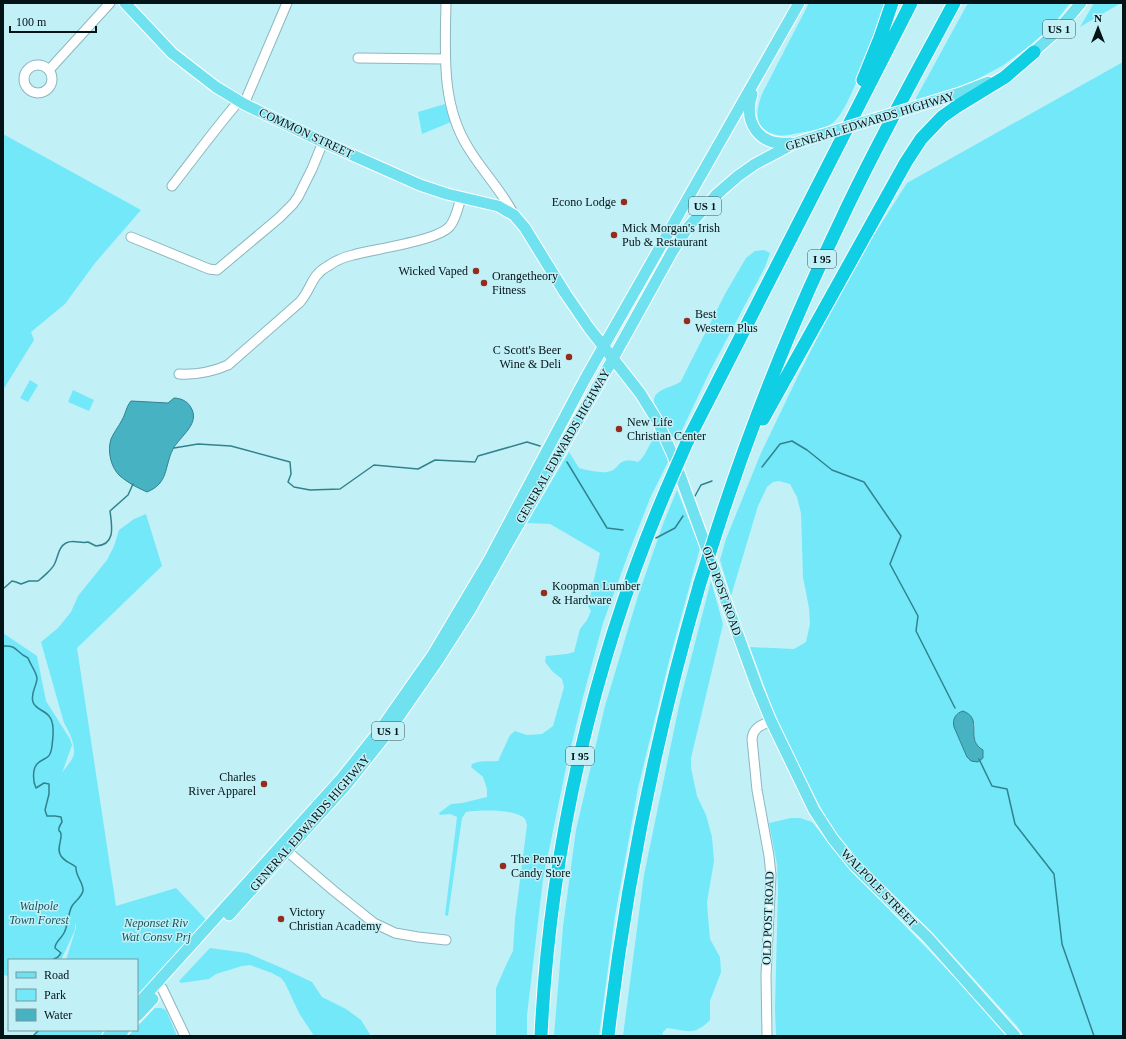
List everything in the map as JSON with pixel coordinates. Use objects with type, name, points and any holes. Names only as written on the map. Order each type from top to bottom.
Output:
[{"type":"highway","points":[[843,136],[860,86],[892,3]]},
{"type":"highway","name":"I 95","points":[[541,1036],[546,960],[554,893],[579,761],[599,682],[621,610],[643,547],[687,442],[911,3]]},
{"type":"highway","name":"I 95","points":[[608,1036],[626,905],[645,803],[675,673],[700,583],[718,527],[744,451],[778,362],[823,257],[872,157],[954,3]]},
{"type":"highway","points":[[744,451],[918,143],[947,113],[1005,77],[1034,52]]},
{"type":"main road","name":"COMMON STREET","points":[[125,3],[172,53],[216,87],[241,102],[323,142],[420,185],[461,198],[489,204],[514,215]]},
{"type":"main road","name":"GENERAL EDWARDS HIGHWAY","points":[[138,1003],[341,779],[405,696],[443,638],[489,560],[603,346],[799,3]]},
{"type":"main road","name":"GENERAL EDWARDS HIGHWAY","points":[[138,1015],[361,768],[398,718],[470,610],[678,243],[702,210],[719,192],[742,172],[769,155],[798,142],[971,90],[990,81],[1034,52],[1056,32],[1080,3]]},
{"type":"main road","points":[[772,52],[751,97],[749,110],[750,119],[752,125],[758,133],[769,140],[783,143],[798,142]]},
{"type":"main road","name":"OLD POST ROAD","points":[[514,215],[525,228],[583,320],[640,392],[655,416],[668,443],[757,687],[771,721]]},
{"type":"main road","name":"WALPOLE STREET","points":[[771,721],[814,810],[842,852],[866,878],[928,938],[1015,1036]]},
{"type":"street","points":[[49,70],[110,3]]},
{"type":"street","points":[[172,186],[241,102],[287,3]]},
{"type":"street","name":"OLD POST ROAD","points":[[446,3],[445,59],[449,97],[456,126],[469,150],[507,201],[514,215]]},
{"type":"street","points":[[358,58],[445,59]]},
{"type":"street","points":[[131,237],[209,269],[217,270],[289,208],[298,197],[323,142]]},
{"type":"street","points":[[489,204],[495,195],[496,187]]},
{"type":"street","points":[[179,374],[201,374],[228,365],[300,302],[305,296],[316,275],[327,266],[353,255],[425,238],[443,232],[453,221],[461,198]]},
{"type":"street","name":"OLD POST ROAD","points":[[766,1036],[766,975],[771,875],[757,790],[752,739],[755,729],[771,721]]},
{"type":"street","points":[[287,851],[374,923],[395,933],[446,940]]},
{"type":"street","points":[[162,988],[185,1036]]},
{"type":"green space","points":[[809,3],[886,3],[870,49],[856,83],[840,115],[835,121],[825,127],[787,135],[777,135],[764,129],[760,124],[758,118],[758,106],[763,92]]},
{"type":"green space","points":[[968,3],[1070,3],[1052,26],[1028,47],[1002,66],[970,83],[916,100],[916,98]]},
{"type":"green space","points":[[1094,3],[1121,3],[1080,27]]},
{"type":"green space","points":[[1123,62],[1123,1036],[1024,1036],[1017,1026],[930,930],[858,861],[832,829],[796,760],[773,710],[750,647],[794,649],[806,642],[810,624],[809,608],[803,577],[801,513],[797,497],[790,484],[779,481],[773,482],[767,487],[758,506],[731,596],[720,560],[726,539],[761,453],[799,374],[853,268],[907,183]],"holes":[[[963,711],[975,724],[975,740],[981,748],[967,757],[953,722],[958,713]]]},
{"type":"green space","points":[[445,104],[451,122],[422,134],[418,112]]},
{"type":"green space","points":[[3,134],[141,210],[95,263],[65,304],[31,332],[34,340],[3,390]]},
{"type":"green space","points":[[764,250],[770,253],[765,267],[711,369],[682,430],[678,437],[672,436],[654,402],[655,397],[660,391],[681,381],[725,294],[746,258],[755,251]]},
{"type":"green space","points":[[30,380],[38,385],[28,402],[20,398]]},
{"type":"green space","points":[[73,390],[94,400],[89,411],[68,402]]},
{"type":"green space","points":[[657,436],[669,460],[651,496],[603,623],[567,763],[543,879],[527,1015],[527,1036],[496,1036],[496,988],[513,951],[515,919],[527,825],[526,821],[518,814],[504,811],[466,812],[462,818],[448,916],[445,915],[457,817],[450,814],[440,815],[439,813],[451,804],[487,797],[487,789],[483,777],[471,767],[472,764],[498,761],[510,735],[515,731],[527,735],[542,734],[553,726],[564,687],[562,679],[553,672],[545,662],[546,656],[574,652],[580,629],[587,620],[591,611],[588,606],[600,553],[550,524],[527,523],[569,452],[579,468],[596,472],[607,472],[615,469],[622,462],[638,462],[644,456]]},
{"type":"green space","points":[[677,490],[700,548],[669,661],[638,788],[615,916],[599,1036],[554,1036],[563,927],[576,830],[605,706],[638,596],[663,524]]},
{"type":"green space","points":[[146,514],[162,566],[77,648],[116,906],[176,888],[209,923],[138,1000],[138,959],[66,959],[76,928],[75,922],[75,930],[61,959],[8,959],[8,976],[3,975],[3,633],[37,656],[46,701],[70,739],[72,745],[62,773],[71,761],[74,754],[74,746],[70,733],[64,723],[41,642],[58,628],[71,612],[78,596],[107,560],[114,546],[119,530],[134,519]]},
{"type":"green space","points":[[711,581],[723,624],[691,758],[691,768],[697,796],[706,815],[712,837],[714,861],[707,902],[710,939],[720,957],[721,972],[710,1001],[710,1020],[704,1025],[690,1031],[667,1028],[663,1032],[662,1036],[623,1036],[644,875],[680,701]]},
{"type":"green space","points":[[791,818],[800,818],[812,822],[847,866],[975,999],[1007,1036],[776,1036],[775,1009],[778,889],[777,864],[769,823]]},
{"type":"green space","points":[[210,948],[247,953],[312,982],[322,997],[346,1009],[361,1020],[371,1036],[314,1036],[299,1013],[285,983],[281,978],[250,965],[216,974],[209,979],[181,983],[179,981]]},
{"type":"green space","points":[[155,1008],[161,1008],[166,1010],[177,1036],[128,1036],[133,1031],[138,1031],[138,1026]]},
{"type":"green space","points":[[36,1031],[109,1031],[104,1036],[35,1036]]},
{"type":"water","points":[[174,398],[183,400],[189,404],[193,412],[192,424],[173,449],[163,479],[159,484],[147,492],[123,479],[114,469],[109,449],[111,439],[131,401],[168,403]]},
{"type":"water","points":[[963,711],[969,714],[972,718],[975,742],[978,747],[983,750],[983,758],[978,762],[971,761],[967,757],[954,727],[955,717],[958,713]]},
{"type":"waterway","points":[[762,467],[780,444],[792,441],[807,450],[832,470],[864,482],[901,536],[890,564],[918,616],[916,631],[955,708]]},
{"type":"waterway","points":[[174,448],[198,444],[231,446],[290,462],[291,474],[288,482],[294,487],[310,490],[340,489],[374,465],[418,469],[435,460],[475,462],[478,456],[527,442],[540,446]]},
{"type":"waterway","points":[[567,462],[607,528],[623,530]]},
{"type":"waterway","points":[[695,496],[701,485],[712,481]]},
{"type":"waterway","points":[[3,589],[12,581],[21,584],[29,581],[38,581],[53,567],[61,547],[66,543],[71,541],[88,542],[96,546],[107,542],[110,538],[112,528],[110,511],[128,495],[133,484]]},
{"type":"waterway","points":[[656,538],[675,528],[683,516]]},
{"type":"waterway","points":[[3,646],[14,648],[28,658],[37,678],[32,696],[33,702],[49,716],[52,722],[53,734],[51,751],[47,758],[35,767],[34,783],[36,788],[44,783],[49,784],[49,794],[45,810],[47,816],[61,817],[62,822],[59,829],[61,834],[59,851],[64,860],[76,867],[83,888],[81,896],[73,904],[64,933],[55,946],[55,948],[61,953],[54,959]]},
{"type":"waterway","points":[[979,759],[992,786],[1007,789],[1015,824],[1054,874],[1062,944],[1094,1036]]},
{"type":"waterway","points":[[33,1036],[38,1031]]},
{"type":"place","name":"Econo Lodge","points":[[624,202]]},
{"type":"place","name":"Mick Morgan's Irish Pub & Restaurant","points":[[614,235]]},
{"type":"place","name":"Wicked Vaped","points":[[476,271]]},
{"type":"place","name":"Orangetheory Fitness","points":[[484,283]]},
{"type":"place","name":"Best Western Plus","points":[[687,321]]},
{"type":"place","name":"C Scott's Beer Wine & Deli","points":[[569,357]]},
{"type":"place","name":"New Life Christian Center","points":[[619,429]]},
{"type":"place","name":"Koopman Lumber & Hardware","points":[[544,593]]},
{"type":"place","name":"Charles River Apparel","points":[[264,784]]},
{"type":"place","name":"The Penny Candy Store","points":[[503,866]]},
{"type":"place","name":"Victory Christian Academy","points":[[281,919]]},
{"type":"park label","name":"Walpole Town Forest","points":[[39,913]]},
{"type":"park label","name":"Neponset Riv Wat Consv Prj","points":[[156,930]]}]
